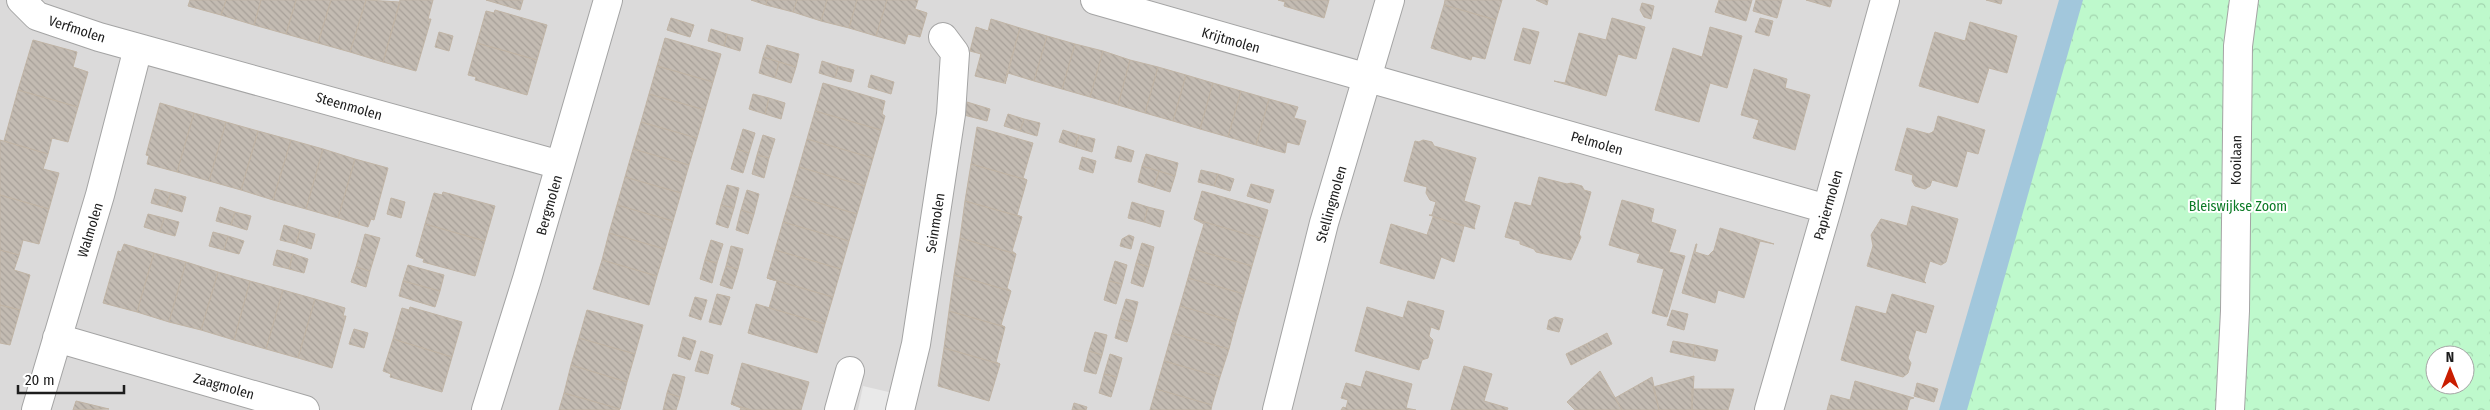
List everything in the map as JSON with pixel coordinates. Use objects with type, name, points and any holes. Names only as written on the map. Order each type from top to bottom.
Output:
[{"type":"street","name":"Verfmolen","points":[[21,0],[37,16],[138,48]]},
{"type":"street","name":"Bergmolen","points":[[486,410],[608,0]]},
{"type":"street","name":"Krijtmolen","points":[[1095,0],[1367,78]]},
{"type":"street","name":"Stellingmolen","points":[[1277,410],[1324,223],[1390,0]]},
{"type":"street","name":"Papiermolen","points":[[1768,410],[1828,209],[1885,0]]},
{"type":"street","name":"Kooilaan","points":[[2230,410],[2235,311],[2238,46],[2244,0]]},
{"type":"street","name":"Seinmolen","points":[[900,410],[916,344],[951,114],[955,53],[943,37]]},
{"type":"street","name":"Steenmolen","points":[[138,48],[560,165]]},
{"type":"street","name":"Walmolen","points":[[36,410],[100,194],[138,48]]},
{"type":"street","name":"Pelmolen","points":[[1367,78],[1828,209]]},
{"type":"street","name":"Zaagmolen","points":[[57,338],[305,410]]},
{"type":"street","points":[[839,410],[850,371]]},
{"type":"shaded area","points":[[0,0],[2072,0],[1954,410],[0,410]]},
{"type":"shaded area","points":[[863,386],[897,394],[894,410],[858,410]]},
{"type":"green space","name":"Bleiswijkse Zoom","points":[[2072,0],[2490,0],[2490,410],[1955,410]]},
{"type":"water","points":[[2059,0],[2083,0],[1967,410],[1939,410]]},
{"type":"building","points":[[190,0],[226,0],[221,15],[188,6]]},
{"type":"building","points":[[226,0],[261,0],[254,25],[221,15]]},
{"type":"building","points":[[261,0],[296,0],[286,34],[254,25]]},
{"type":"building","points":[[296,0],[331,0],[318,43],[286,34]]},
{"type":"building","points":[[331,0],[366,0],[350,52],[318,43]]},
{"type":"building","points":[[366,0],[400,2],[383,62],[350,52]]},
{"type":"building","points":[[400,0],[433,0],[428,19],[431,19],[416,71],[383,62]]},
{"type":"building","points":[[486,0],[523,0],[520,10]]},
{"type":"building","points":[[751,0],[767,0],[766,5]]},
{"type":"building","points":[[767,0],[797,0],[793,12],[766,5]]},
{"type":"building","points":[[797,0],[827,0],[821,21],[793,12]]},
{"type":"building","points":[[827,0],[857,0],[849,28],[821,21]]},
{"type":"building","points":[[857,0],[887,0],[876,36],[849,28]]},
{"type":"building","points":[[887,0],[918,0],[915,9],[927,13],[920,37],[908,34],[905,44],[876,36]]},
{"type":"building","points":[[1278,0],[1329,0],[1324,18],[1284,6],[1285,2]]},
{"type":"building","points":[[1445,0],[1502,0],[1496,20],[1444,5]]},
{"type":"building","points":[[1536,0],[1548,0],[1547,5]]},
{"type":"building","points":[[1719,0],[1752,0],[1746,21],[1715,12]]},
{"type":"building","points":[[1756,0],[1782,0],[1777,18],[1753,11]]},
{"type":"building","points":[[1806,0],[1832,0],[1830,7]]},
{"type":"building","points":[[1986,0],[2002,0],[2001,4]]},
{"type":"building","points":[[1642,3],[1654,6],[1651,19],[1644,17],[1640,10]]},
{"type":"building","points":[[1444,5],[1496,20],[1485,59],[1472,56],[1471,60],[1431,48]]},
{"type":"building","points":[[495,10],[547,25],[537,60],[477,43],[486,11],[494,13]]},
{"type":"building","points":[[671,18],[694,25],[690,37],[667,30]]},
{"type":"building","points":[[1612,18],[1645,27],[1636,59],[1618,54],[1606,96],[1554,81],[1565,83],[1579,33],[1606,40]]},
{"type":"building","points":[[1760,18],[1773,21],[1769,36],[1755,32]]},
{"type":"building","points":[[991,19],[1020,28],[1004,83],[975,76],[981,54],[970,51],[976,27],[988,31]]},
{"type":"building","points":[[1970,22],[2017,36],[2007,73],[1989,68],[1978,103],[1919,86],[1935,32],[1965,41]]},
{"type":"building","points":[[1710,27],[1742,36],[1727,88],[1710,83],[1699,122],[1655,110],[1673,48],[1702,57]]},
{"type":"building","points":[[1020,28],[1047,36],[1034,81],[1008,73],[1005,84]]},
{"type":"building","points":[[1523,28],[1539,32],[1530,64],[1514,60]]},
{"type":"building","points":[[711,29],[727,34],[724,46],[708,41]]},
{"type":"building","points":[[439,32],[453,36],[449,51],[435,47]]},
{"type":"building","points":[[727,34],[743,38],[740,51],[724,46]]},
{"type":"building","points":[[1047,36],[1075,44],[1062,89],[1034,81]]},
{"type":"building","points":[[665,38],[721,54],[713,82],[657,66]]},
{"type":"building","points":[[33,40],[77,52],[73,67],[88,72],[78,107],[18,90]]},
{"type":"building","points":[[477,43],[537,60],[527,95],[475,80],[476,77],[468,75]]},
{"type":"building","points":[[1075,44],[1103,51],[1090,97],[1062,89]]},
{"type":"building","points":[[767,45],[799,54],[796,67],[763,57]]},
{"type":"building","points":[[1103,51],[1130,60],[1118,105],[1090,97]]},
{"type":"building","points":[[763,57],[779,62],[775,78],[759,73]]},
{"type":"building","points":[[1130,60],[1158,67],[1145,113],[1118,105]]},
{"type":"building","points":[[822,61],[838,66],[835,78],[819,73]]},
{"type":"building","points":[[779,62],[796,67],[791,83],[775,78]]},
{"type":"building","points":[[657,66],[713,82],[705,110],[649,94]]},
{"type":"building","points":[[838,66],[854,70],[851,82],[835,78]]},
{"type":"building","points":[[1158,67],[1186,75],[1173,121],[1145,113]]},
{"type":"building","points":[[1754,69],[1787,79],[1785,88],[1810,95],[1795,150],[1753,138],[1759,120],[1741,115]]},
{"type":"building","points":[[871,75],[894,82],[891,94],[868,87]]},
{"type":"building","points":[[1186,75],[1213,83],[1200,129],[1173,121]]},
{"type":"building","points":[[823,83],[885,101],[882,114],[885,116],[881,130],[815,111]]},
{"type":"building","points":[[1213,83],[1241,91],[1228,137],[1200,129]]},
{"type":"building","points":[[18,90],[78,107],[68,142],[52,138],[48,154],[4,141]]},
{"type":"building","points":[[1241,91],[1269,99],[1256,145],[1228,137]]},
{"type":"building","points":[[649,94],[705,110],[697,138],[641,122]]},
{"type":"building","points":[[753,94],[769,98],[765,114],[749,109]]},
{"type":"building","points":[[769,98],[785,103],[781,119],[765,114]]},
{"type":"building","points":[[1269,99],[1298,107],[1294,118],[1306,121],[1299,145],[1287,142],[1285,153],[1256,145]]},
{"type":"building","points":[[967,102],[990,109],[987,121],[964,115]]},
{"type":"building","points":[[160,103],[194,113],[177,172],[147,164],[149,156],[146,155]]},
{"type":"building","points":[[815,111],[881,130],[873,158],[807,139]]},
{"type":"building","points":[[194,113],[226,122],[209,181],[177,172]]},
{"type":"building","points":[[1008,114],[1024,119],[1020,131],[1004,126]]},
{"type":"building","points":[[1938,116],[1985,130],[1978,154],[1967,151],[1957,187],[1932,180],[1930,186],[1925,189],[1915,186],[1912,181],[1913,175],[1895,170],[1907,128],[1929,134],[1934,131]]},
{"type":"building","points":[[1024,119],[1040,123],[1037,136],[1020,131]]},
{"type":"building","points":[[226,122],[258,131],[241,190],[209,181]]},
{"type":"building","points":[[641,122],[697,138],[689,165],[633,149]]},
{"type":"building","points":[[977,127],[1033,143],[1023,178],[1027,180],[971,164]]},
{"type":"building","points":[[743,129],[755,133],[749,153],[737,149]]},
{"type":"building","points":[[1063,130],[1079,135],[1075,147],[1059,142]]},
{"type":"building","points":[[258,131],[291,140],[273,200],[241,190]]},
{"type":"building","points":[[763,135],[775,139],[769,158],[757,155]]},
{"type":"building","points":[[1079,135],[1095,139],[1092,152],[1075,147]]},
{"type":"building","points":[[807,139],[873,158],[865,186],[799,167]]},
{"type":"building","points":[[0,140],[48,154],[43,169],[59,173],[49,209],[0,195]]},
{"type":"building","points":[[291,140],[323,149],[306,209],[273,200]]},
{"type":"building","points":[[1415,141],[1432,142],[1434,146],[1476,158],[1464,201],[1480,206],[1475,229],[1429,215],[1432,215],[1436,202],[1430,200],[1426,193],[1427,187],[1404,181]]},
{"type":"building","points":[[1118,146],[1134,151],[1131,162],[1115,158]]},
{"type":"building","points":[[323,149],[355,159],[338,218],[306,209]]},
{"type":"building","points":[[633,149],[689,165],[681,193],[625,177]]},
{"type":"building","points":[[737,149],[749,153],[743,173],[731,169]]},
{"type":"building","points":[[1146,154],[1178,163],[1175,176],[1142,166]]},
{"type":"building","points":[[757,155],[769,158],[764,178],[752,174]]},
{"type":"building","points":[[1082,157],[1096,161],[1093,173],[1079,169]]},
{"type":"building","points":[[355,159],[388,168],[374,220],[371,219],[368,227],[338,218]]},
{"type":"building","points":[[971,164],[1027,180],[1017,215],[1022,217],[965,201]]},
{"type":"building","points":[[1142,166],[1159,171],[1154,187],[1138,182]]},
{"type":"building","points":[[799,167],[865,186],[857,214],[791,195]]},
{"type":"building","points":[[1201,170],[1218,174],[1214,186],[1198,182]]},
{"type":"building","points":[[1159,171],[1175,176],[1170,192],[1154,187]]},
{"type":"building","points":[[1218,174],[1234,179],[1230,191],[1214,186]]},
{"type":"building","points":[[625,177],[681,193],[673,221],[617,205]]},
{"type":"building","points":[[1539,177],[1582,186],[1584,190],[1591,192],[1579,234],[1581,237],[1571,260],[1536,252],[1534,249],[1520,244],[1520,241],[1505,237],[1515,202],[1531,206]]},
{"type":"building","points":[[1251,184],[1274,190],[1270,203],[1247,196]]},
{"type":"building","points":[[727,185],[739,188],[734,208],[721,205]]},
{"type":"building","points":[[155,189],[171,193],[166,207],[151,203]]},
{"type":"building","points":[[747,190],[759,194],[754,214],[741,210]]},
{"type":"building","points":[[1202,191],[1268,210],[1260,238],[1194,219]]},
{"type":"building","points":[[443,192],[495,206],[485,241],[425,224],[434,193],[442,195]]},
{"type":"building","points":[[171,193],[186,197],[182,212],[166,207]]},
{"type":"building","points":[[0,195],[49,209],[39,244],[23,240],[19,255],[0,250]]},
{"type":"building","points":[[791,195],[857,214],[849,241],[783,222]]},
{"type":"building","points":[[391,198],[405,202],[401,218],[387,214]]},
{"type":"building","points":[[1622,200],[1654,209],[1651,222],[1676,230],[1669,252],[1685,256],[1667,317],[1652,313],[1664,269],[1637,262],[1640,254],[1609,245]]},
{"type":"building","points":[[965,201],[1022,217],[1012,251],[1016,254],[960,238]]},
{"type":"building","points":[[1132,202],[1148,207],[1144,222],[1128,218]]},
{"type":"building","points":[[617,205],[673,221],[665,249],[609,233]]},
{"type":"building","points":[[721,205],[734,208],[728,228],[716,224]]},
{"type":"building","points":[[1912,206],[1958,219],[1946,262],[1941,265],[1930,261],[1924,281],[1926,283],[1867,266],[1873,246],[1871,235],[1881,219],[1907,226]]},
{"type":"building","points":[[220,207],[235,212],[231,225],[216,221]]},
{"type":"building","points":[[1148,207],[1164,211],[1160,227],[1144,222]]},
{"type":"building","points":[[741,210],[754,214],[748,234],[736,230]]},
{"type":"building","points":[[235,212],[251,216],[247,230],[231,225]]},
{"type":"building","points":[[148,214],[164,218],[160,232],[144,227]]},
{"type":"building","points":[[1433,217],[1464,226],[1454,262],[1441,257],[1434,279],[1380,263],[1391,224],[1427,235]]},
{"type":"building","points":[[164,218],[179,222],[175,236],[160,232]]},
{"type":"building","points":[[1194,219],[1260,238],[1252,266],[1196,250],[1204,224]]},
{"type":"building","points":[[783,222],[849,241],[841,269],[775,250]]},
{"type":"building","points":[[425,224],[485,241],[475,276],[423,262],[424,259],[416,256]]},
{"type":"building","points":[[284,225],[300,230],[296,244],[280,240]]},
{"type":"building","points":[[1720,228],[1774,244],[1760,241],[1744,298],[1718,290],[1715,303],[1682,293],[1696,244],[1695,252],[1708,256],[1714,250]]},
{"type":"building","points":[[300,230],[315,234],[311,249],[296,244]]},
{"type":"building","points":[[213,232],[228,236],[224,250],[209,246]]},
{"type":"building","points":[[609,233],[665,249],[657,276],[602,260]]},
{"type":"building","points":[[365,234],[380,238],[370,271],[356,267]]},
{"type":"building","points":[[1129,235],[1134,237],[1131,249],[1120,246],[1122,239]]},
{"type":"building","points":[[228,236],[244,241],[239,254],[224,250]]},
{"type":"building","points":[[960,238],[1016,254],[1007,288],[1011,291],[954,275]]},
{"type":"building","points":[[711,240],[723,244],[717,263],[705,260]]},
{"type":"building","points":[[1142,243],[1154,247],[1149,267],[1136,263]]},
{"type":"building","points":[[124,244],[154,253],[137,312],[103,303],[118,251],[121,252]]},
{"type":"building","points":[[731,246],[743,249],[738,269],[726,266]]},
{"type":"building","points":[[0,250],[19,255],[14,270],[30,275],[20,310],[0,305]]},
{"type":"building","points":[[277,250],[293,254],[289,269],[273,265]]},
{"type":"building","points":[[775,250],[841,269],[833,297],[767,278]]},
{"type":"building","points":[[1196,250],[1252,266],[1244,294],[1188,278]]},
{"type":"building","points":[[154,253],[186,262],[169,322],[137,312]]},
{"type":"building","points":[[293,254],[308,259],[304,273],[289,269]]},
{"type":"building","points":[[602,260],[657,276],[649,305],[593,289]]},
{"type":"building","points":[[705,260],[717,263],[712,283],[700,279]]},
{"type":"building","points":[[1115,261],[1127,265],[1122,284],[1109,281]]},
{"type":"building","points":[[186,262],[218,272],[201,330],[169,322]]},
{"type":"building","points":[[1136,263],[1149,267],[1143,287],[1131,283]]},
{"type":"building","points":[[408,265],[444,275],[440,291],[403,281]]},
{"type":"building","points":[[726,266],[738,269],[732,289],[720,285]]},
{"type":"building","points":[[356,267],[370,271],[366,287],[351,282]]},
{"type":"building","points":[[218,272],[250,281],[234,340],[201,330]]},
{"type":"building","points":[[954,275],[1011,291],[1001,325],[1005,327],[949,311]]},
{"type":"building","points":[[767,278],[833,297],[825,324],[769,308],[777,281]]},
{"type":"building","points":[[1188,278],[1244,294],[1236,322],[1180,306]]},
{"type":"building","points":[[250,281],[283,290],[266,349],[234,340]]},
{"type":"building","points":[[403,281],[440,291],[435,307],[399,296]]},
{"type":"building","points":[[1109,281],[1122,284],[1116,304],[1104,300]]},
{"type":"building","points":[[283,290],[315,299],[298,358],[266,349]]},
{"type":"building","points":[[717,294],[730,297],[721,325],[709,322]]},
{"type":"building","points":[[1892,294],[1934,306],[1926,333],[1916,330],[1908,358],[1911,363],[1908,373],[1903,377],[1841,360],[1856,306],[1886,314]]},
{"type":"building","points":[[695,297],[707,300],[701,320],[689,316]]},
{"type":"building","points":[[315,299],[345,308],[343,316],[346,316],[332,368],[298,358]]},
{"type":"building","points":[[1126,299],[1138,302],[1133,322],[1120,319]]},
{"type":"building","points":[[1408,301],[1444,311],[1439,330],[1431,327],[1429,336],[1433,340],[1428,358],[1422,360],[1419,370],[1355,351],[1367,307],[1403,318]]},
{"type":"building","points":[[756,304],[825,324],[817,353],[748,333]]},
{"type":"building","points":[[0,305],[20,310],[10,345],[0,343]]},
{"type":"building","points":[[1180,306],[1236,322],[1229,349],[1172,333]]},
{"type":"building","points":[[410,307],[462,322],[452,357],[393,339],[402,308],[409,310]]},
{"type":"building","points":[[587,310],[643,325],[635,354],[579,338]]},
{"type":"building","points":[[1672,310],[1688,314],[1684,330],[1667,325]]},
{"type":"building","points":[[949,311],[1005,327],[996,362],[1000,364],[944,348]]},
{"type":"building","points":[[1555,317],[1563,319],[1559,332],[1547,329],[1549,320]]},
{"type":"building","points":[[1120,319],[1133,322],[1127,342],[1115,338]]},
{"type":"building","points":[[354,329],[368,333],[364,348],[349,344]]},
{"type":"building","points":[[1095,332],[1107,335],[1102,355],[1089,351]]},
{"type":"building","points":[[1172,333],[1229,349],[1220,377],[1164,361]]},
{"type":"building","points":[[1607,333],[1612,344],[1592,354],[1586,344]]},
{"type":"building","points":[[683,337],[696,341],[690,360],[678,356]]},
{"type":"building","points":[[579,338],[635,354],[627,382],[571,365]]},
{"type":"building","points":[[393,339],[452,357],[442,392],[390,377],[391,374],[383,371]]},
{"type":"building","points":[[1673,341],[1695,345],[1693,357],[1670,352]]},
{"type":"building","points":[[1586,344],[1592,354],[1571,365],[1566,354]]},
{"type":"building","points":[[1695,345],[1718,350],[1715,361],[1693,357]]},
{"type":"building","points":[[944,348],[1000,364],[989,401],[938,386]]},
{"type":"building","points":[[701,351],[713,355],[708,374],[695,371]]},
{"type":"building","points":[[1089,351],[1102,355],[1096,374],[1084,371]]},
{"type":"building","points":[[1110,354],[1122,358],[1117,377],[1104,374]]},
{"type":"building","points":[[1164,361],[1220,377],[1212,405],[1156,389]]},
{"type":"building","points":[[742,363],[809,382],[801,410],[751,410],[731,404]]},
{"type":"building","points":[[571,365],[627,382],[620,409],[564,393]]},
{"type":"building","points":[[1464,366],[1492,374],[1484,401],[1508,408],[1507,410],[1451,410]]},
{"type":"building","points":[[1366,371],[1412,384],[1406,408],[1416,410],[1341,410],[1343,407],[1346,408],[1348,400],[1341,398],[1346,383],[1361,387]]},
{"type":"building","points":[[1600,371],[1622,410],[1575,410],[1567,402]]},
{"type":"building","points":[[673,374],[685,377],[680,397],[667,393]]},
{"type":"building","points":[[1104,374],[1117,377],[1111,397],[1099,393]]},
{"type":"building","points":[[1694,376],[1692,410],[1659,410],[1653,387]]},
{"type":"building","points":[[1652,377],[1659,410],[1622,410],[1615,398]]},
{"type":"building","points":[[1855,381],[1914,398],[1910,399],[1907,410],[1827,410],[1831,395],[1850,400]]},
{"type":"building","points":[[1917,383],[1938,389],[1934,402],[1914,396]]},
{"type":"building","points":[[1156,389],[1212,405],[1211,410],[1150,410]]},
{"type":"building","points":[[1692,389],[1734,389],[1728,410],[1692,410]]},
{"type":"building","points":[[564,393],[620,409],[559,410]]},
{"type":"building","points":[[667,393],[680,397],[676,410],[663,410]]},
{"type":"building","points":[[76,401],[109,409],[73,410]]},
{"type":"building","points":[[1074,403],[1087,407],[1086,410],[1072,410]]},
{"type":"building","points":[[731,404],[751,410],[740,410],[741,408]]}]
